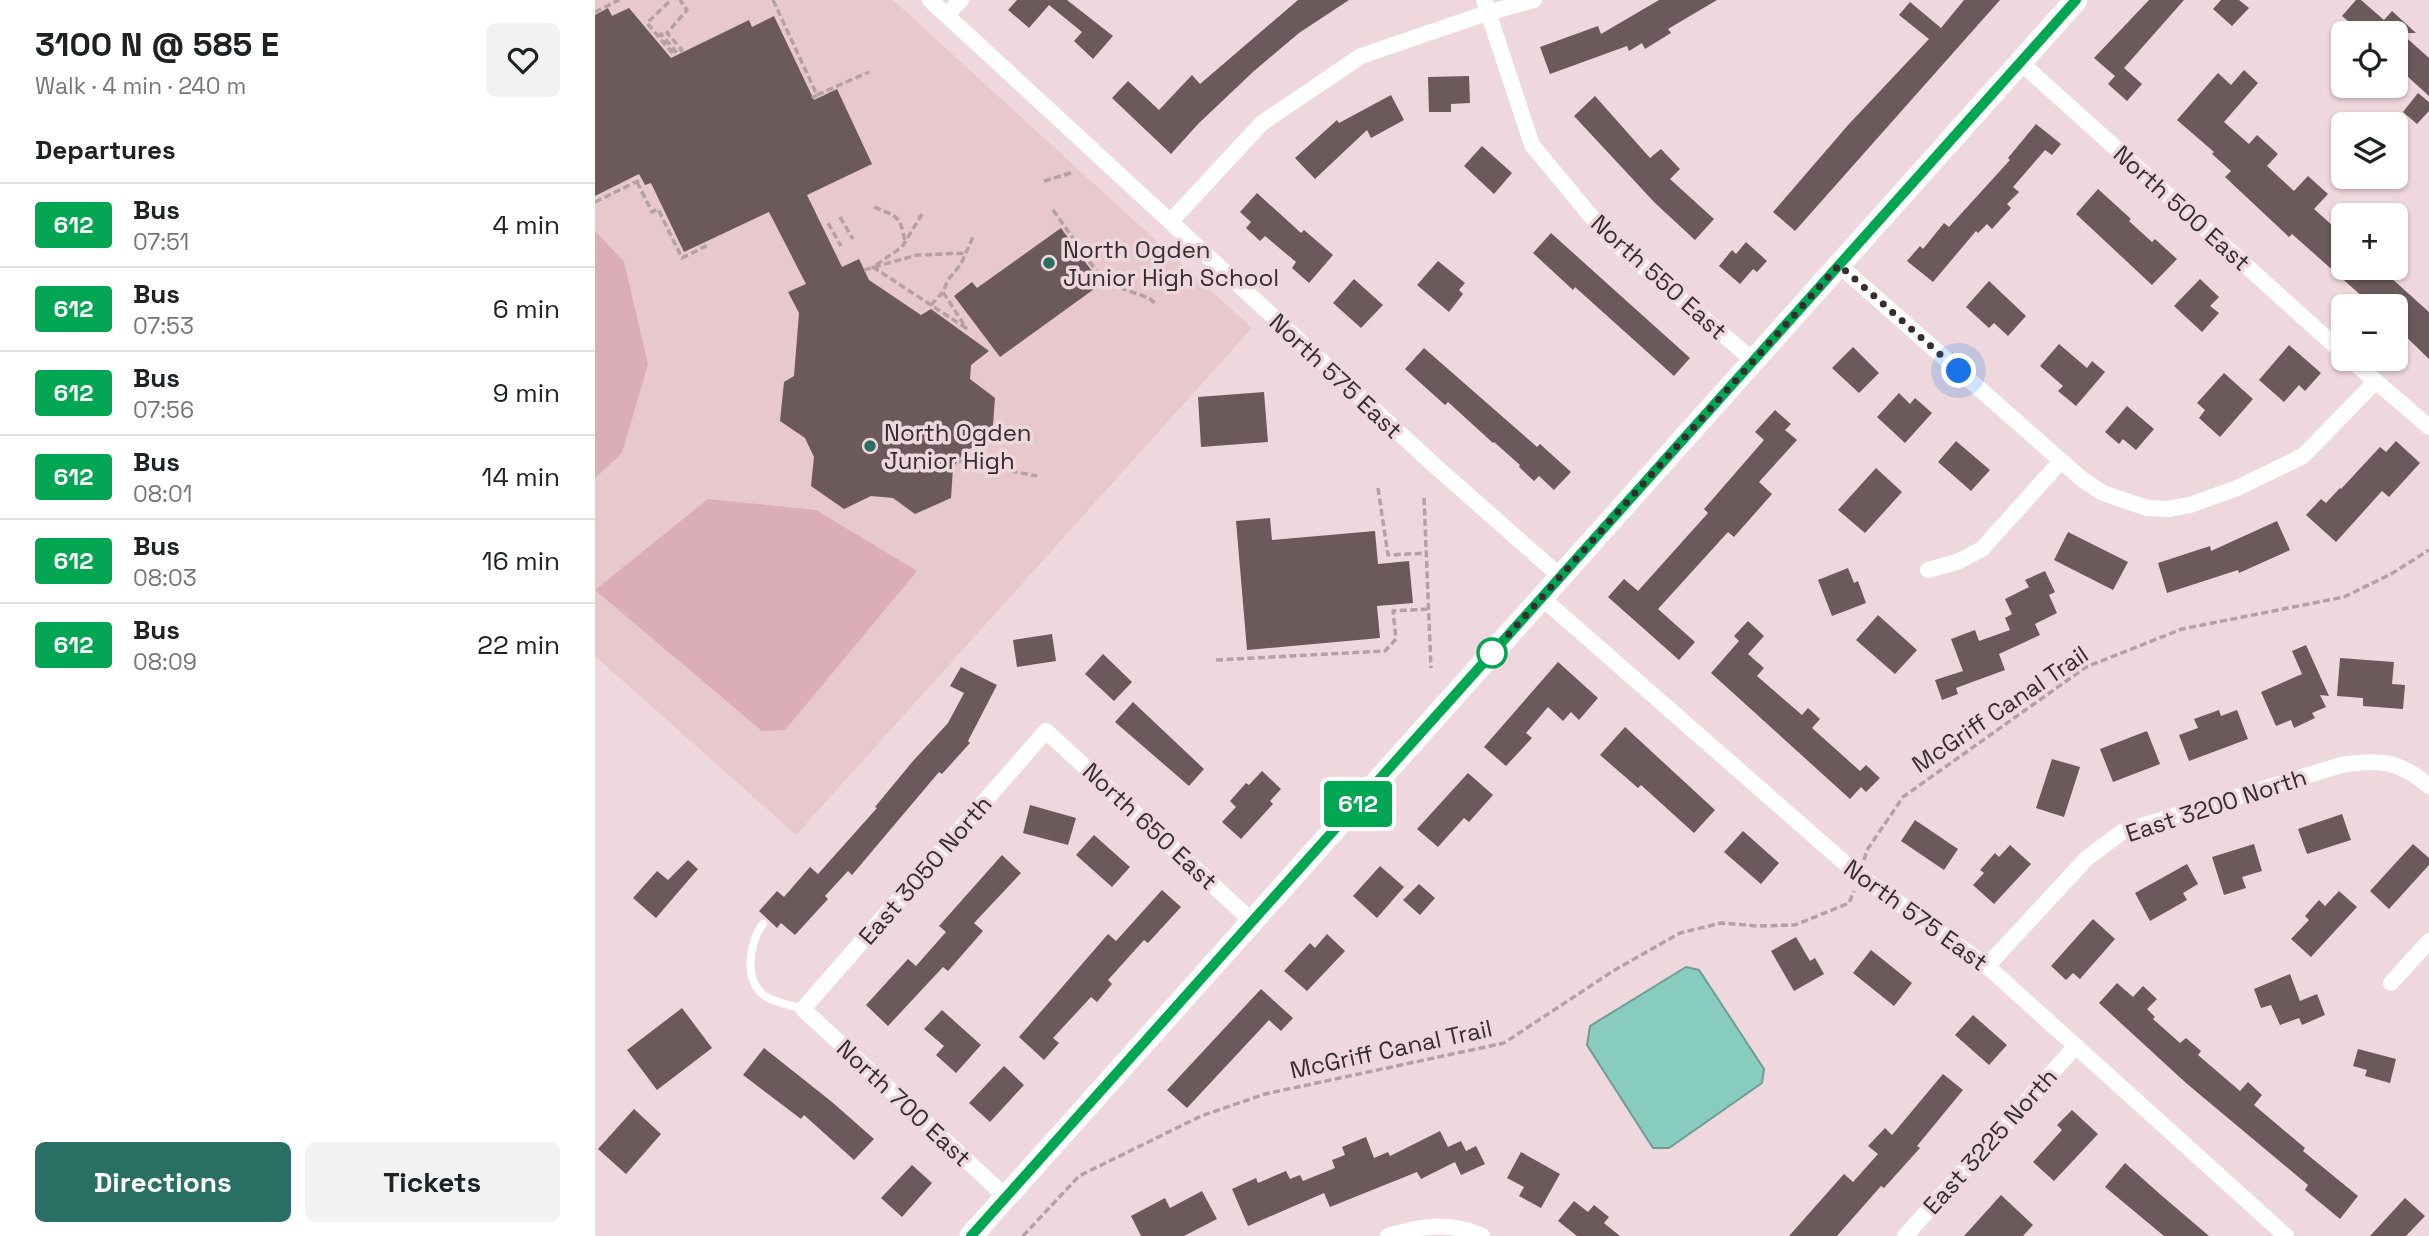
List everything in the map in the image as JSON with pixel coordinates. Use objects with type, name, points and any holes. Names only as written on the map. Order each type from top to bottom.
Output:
[{"type":"main road","points":[[971,1236],[2076,0]]},
{"type":"street","name":"North 575 East","points":[[930,0],[1434,465],[1561,577]]},
{"type":"street","points":[[946,15],[961,0]]},
{"type":"street","points":[[1171,221],[1262,123],[1361,56],[1486,6],[1534,0]]},
{"type":"street","name":"North 550 East","points":[[1486,6],[1532,145],[1608,237],[1754,361]]},
{"type":"street","name":"North 500 East","points":[[2020,62],[2331,342]]},
{"type":"street","points":[[1839,265],[2061,461],[2103,493],[2147,508],[2167,509],[2190,505],[2237,488],[2303,456],[2375,382]]},
{"type":"street","points":[[2363,371],[2429,428]]},
{"type":"street","points":[[1929,570],[1957,562],[1982,550],[2061,461]]},
{"type":"street","name":"North 575 East","points":[[1542,598],[1856,872],[1987,966],[2286,1236]]},
{"type":"street","name":"North 650 East","points":[[1046,731],[1253,922]]},
{"type":"street","name":"East 3050 North","points":[[803,1009],[1046,731]]},
{"type":"street","name":"East 3200 North","points":[[1987,966],[2087,858],[2122,832],[2341,765],[2371,761],[2388,763],[2406,769],[2429,786]]},
{"type":"street","points":[[2391,983],[2429,941]]},
{"type":"street","name":"North 700 East","points":[[803,1009],[1006,1197]]},
{"type":"street","name":"East 3225 North","points":[[1905,1236],[2076,1046]]},
{"type":"street","points":[[1388,1236],[1413,1228],[1436,1226],[1460,1228],[1482,1236]]},
{"type":"lane","points":[[763,924],[754,941],[751,955],[754,982],[764,996],[803,1009]]},
{"type":"path","points":[[595,12],[619,0]]},
{"type":"path","points":[[659,37],[661,34],[677,53],[682,50],[667,33],[687,9],[680,0]]},
{"type":"path","points":[[773,0],[815,97],[869,72]]},
{"type":"path","points":[[669,2],[647,23],[675,56]]},
{"type":"path","points":[[1044,181],[1071,173]]},
{"type":"path","points":[[595,202],[642,179]]},
{"type":"path","points":[[637,182],[652,212],[659,209],[682,258],[709,245]]},
{"type":"path","points":[[874,207],[895,216],[902,223],[905,242]]},
{"type":"path","points":[[1053,210],[1104,282],[1149,298],[1156,304]]},
{"type":"path","points":[[873,267],[902,247],[922,214]]},
{"type":"path","points":[[840,217],[853,239]]},
{"type":"path","points":[[828,223],[841,246]]},
{"type":"path","points":[[931,305],[943,292],[967,253],[973,237]]},
{"type":"path","points":[[864,270],[917,255],[967,253]]},
{"type":"path","points":[[873,267],[966,328],[943,292]]},
{"type":"path","points":[[959,461],[1037,476]]},
{"type":"path","points":[[1378,488],[1388,555],[1427,553]]},
{"type":"path","points":[[1425,498],[1431,668]]},
{"type":"path","name":"McGriff Canal Trail","points":[[1863,862],[1867,850],[1903,796],[2086,667],[2182,629],[2344,597],[2391,574],[2429,550]]},
{"type":"path","points":[[1216,660],[1385,651],[1396,639],[1392,611],[1429,609]]},
{"type":"path","name":"McGriff Canal Trail","points":[[1023,1236],[1079,1176],[1201,1115],[1265,1094],[1504,1043],[1613,971],[1680,933],[1721,923],[1795,925],[1849,902],[1852,894]]},
{"type":"shaded area","name":"North Ogden Junior High","points":[[595,0],[893,0],[1252,328],[796,835],[595,656]]},
{"type":"shaded area","points":[[595,231],[624,262],[648,364],[622,453],[595,478]]},
{"type":"shaded area","points":[[708,499],[816,510],[917,571],[785,730],[762,731],[595,590]]},
{"type":"shaded area","points":[[1686,967],[1699,970],[1764,1069],[1762,1083],[1669,1148],[1653,1148],[1587,1045],[1590,1026]]},
{"type":"building","points":[[1017,0],[1067,0],[1113,36],[1093,59],[1074,41],[1082,32],[1049,5],[1029,28],[1008,10]]},
{"type":"building","points":[[1298,0],[1349,0],[1299,33],[1254,71],[1198,124],[1171,154],[1112,98],[1128,81],[1159,110],[1192,75],[1200,84]]},
{"type":"building","points":[[1659,0],[1717,0],[1668,29],[1671,33],[1645,49],[1642,43],[1629,51],[1627,46],[1550,74],[1540,47],[1598,26],[1601,34]]},
{"type":"building","points":[[1964,0],[2000,0],[1795,231],[1773,212],[1849,124],[1929,39],[1899,15],[1910,2],[1941,28]]},
{"type":"building","points":[[2149,0],[2184,0],[2124,68],[2142,84],[2127,101],[2108,84],[2115,76],[2094,58]]},
{"type":"building","points":[[2221,0],[2239,0],[2249,8],[2232,26],[2213,9]]},
{"type":"building","points":[[2356,0],[2361,0],[2384,20],[2392,11],[2403,21],[2348,21],[2342,16]]},
{"type":"building","name":"North Ogden Junior High School","points":[[608,8],[612,16],[629,8],[671,58],[749,20],[752,27],[774,16],[814,100],[837,89],[872,164],[807,195],[842,267],[859,259],[869,280],[921,315],[931,309],[989,351],[971,365],[970,379],[995,398],[992,438],[965,451],[953,468],[951,498],[915,514],[893,498],[871,496],[844,509],[811,486],[814,457],[805,438],[780,421],[784,382],[794,376],[799,313],[788,292],[806,284],[769,212],[684,252],[651,183],[645,185],[639,174],[595,196],[595,15]]},
{"type":"building","points":[[2408,39],[2429,58],[2429,96],[2408,77]]},
{"type":"building","points":[[2244,70],[2258,83],[2224,122],[2249,144],[2257,135],[2278,154],[2267,166],[2294,191],[2308,176],[2328,194],[2314,209],[2331,224],[2331,269],[2292,234],[2289,237],[2225,177],[2231,171],[2212,154],[2214,152],[2177,120],[2218,73],[2231,85]]},
{"type":"building","points":[[1469,76],[1470,103],[1451,104],[1451,112],[1429,112],[1428,77]]},
{"type":"building","points":[[2418,93],[2429,102],[2429,111],[2417,124],[2408,116],[2408,112],[2403,112]]},
{"type":"building","points":[[1391,95],[1404,120],[1371,138],[1367,130],[1315,179],[1295,158],[1337,120],[1339,123]]},
{"type":"building","points":[[1595,96],[1650,158],[1661,149],[1680,169],[1670,179],[1714,219],[1695,240],[1655,203],[1574,116]]},
{"type":"building","points":[[2036,124],[2061,144],[2052,155],[2045,150],[2013,187],[2019,192],[2007,204],[2011,208],[1992,229],[1987,224],[1978,233],[1976,231],[1933,282],[1907,261],[1920,246],[1923,249],[1944,223],[1949,227],[2010,160],[2008,158]]},
{"type":"building","points":[[1482,146],[1512,173],[1494,194],[1464,166]]},
{"type":"building","points":[[2098,189],[2152,242],[2155,239],[2177,259],[2152,285],[2076,214]]},
{"type":"building","points":[[1257,193],[1301,233],[1304,230],[1333,255],[1309,283],[1292,268],[1296,262],[1265,236],[1260,241],[1246,228],[1251,222],[1240,212]]},
{"type":"building","points":[[1061,228],[1101,284],[1000,357],[954,296],[972,282],[977,288]]},
{"type":"building","points":[[1551,233],[1690,358],[1674,376],[1533,253]]},
{"type":"building","points":[[1746,242],[1767,261],[1757,272],[1753,269],[1740,284],[1719,266],[1732,250],[1736,254]]},
{"type":"building","points":[[1438,261],[1465,283],[1459,290],[1463,294],[1449,312],[1417,285]]},
{"type":"building","points":[[1354,279],[1383,305],[1361,328],[1333,303]]},
{"type":"building","points":[[2200,279],[2219,297],[2210,306],[2219,313],[2202,332],[2174,306]]},
{"type":"building","points":[[2344,280],[2393,280],[2429,312],[2429,359],[2408,339],[2408,294],[2360,294]]},
{"type":"building","points":[[1989,281],[2026,316],[2008,336],[1994,323],[1989,328],[1966,307]]},
{"type":"building","points":[[2059,344],[2087,368],[2092,361],[2105,372],[2076,406],[2058,391],[2063,386],[2040,366]]},
{"type":"building","points":[[2289,345],[2321,373],[2305,391],[2299,385],[2284,402],[2259,380]]},
{"type":"building","points":[[1853,347],[1879,373],[1859,393],[1832,368]]},
{"type":"building","points":[[1424,348],[1537,447],[1540,444],[1571,472],[1554,490],[1539,476],[1534,481],[1520,465],[1448,402],[1445,405],[1405,369]]},
{"type":"building","points":[[2224,373],[2253,399],[2220,437],[2199,418],[2205,410],[2197,403]]},
{"type":"building","points":[[1264,392],[1268,442],[1201,447],[1198,397]]},
{"type":"building","points":[[1899,393],[1910,404],[1915,398],[1932,413],[1905,443],[1877,417]]},
{"type":"building","points":[[2127,406],[2154,429],[2136,450],[2123,439],[2119,444],[2105,432]]},
{"type":"building","points":[[1775,410],[1791,424],[1785,430],[1797,440],[1759,482],[1772,494],[1734,537],[1728,532],[1658,609],[1695,642],[1679,660],[1608,597],[1624,579],[1638,591],[1708,513],[1704,509],[1764,440],[1755,432]]},
{"type":"building","points":[[1956,441],[1990,470],[1971,491],[1938,462]]},
{"type":"building","points":[[2396,441],[2420,463],[2389,497],[2382,491],[2336,542],[2306,515],[2321,499],[2326,503],[2380,447],[2386,452]]},
{"type":"building","points":[[1876,468],[1902,492],[1865,533],[1838,510]]},
{"type":"building","points":[[1270,518],[1272,540],[1375,531],[1378,564],[1409,561],[1413,603],[1377,606],[1380,638],[1247,650],[1236,521]]},
{"type":"building","points":[[2277,521],[2290,550],[2239,573],[2238,570],[2167,593],[2158,563],[2210,546],[2211,551]]},
{"type":"building","points":[[2068,532],[2128,562],[2113,590],[2054,560]]},
{"type":"building","points":[[1848,568],[1854,583],[1858,581],[1866,603],[1832,616],[1818,580]]},
{"type":"building","points":[[2045,571],[2055,592],[2049,595],[2057,613],[2035,624],[2040,635],[1999,654],[2005,670],[1956,688],[1958,694],[1942,700],[1935,680],[1963,671],[1951,639],[1975,630],[1979,641],[2010,630],[2005,618],[2012,614],[2005,599],[2029,587],[2025,580]]},
{"type":"building","points":[[1878,615],[1917,650],[1895,674],[1856,640]]},
{"type":"building","points":[[1748,621],[1764,636],[1748,654],[1764,668],[1757,676],[1802,715],[1808,708],[1820,719],[1812,728],[1860,771],[1866,765],[1880,778],[1866,792],[1861,787],[1850,799],[1711,673],[1739,641],[1734,636]]},
{"type":"building","points":[[1052,634],[1056,661],[1017,667],[1013,640]]},
{"type":"building","points":[[2306,645],[2329,696],[2320,695],[2326,707],[2312,713],[2315,718],[2294,728],[2291,720],[2276,726],[2261,692],[2302,674],[2292,651]]},
{"type":"building","points":[[1103,654],[1132,682],[1114,701],[1085,674]]},
{"type":"building","points":[[2340,658],[2394,662],[2392,684],[2405,685],[2403,709],[2363,706],[2363,698],[2337,696]]},
{"type":"building","points":[[1558,662],[1598,698],[1579,720],[1571,712],[1563,721],[1548,707],[1526,733],[1532,738],[1506,766],[1484,747]]},
{"type":"building","points":[[961,667],[997,685],[968,741],[970,743],[942,774],[939,772],[852,875],[848,871],[825,896],[828,899],[795,935],[781,923],[777,928],[759,911],[777,891],[784,897],[810,867],[818,874],[948,723],[964,693],[950,686]]},
{"type":"building","points":[[1133,702],[1204,769],[1189,786],[1115,722]]},
{"type":"building","points":[[2219,710],[2221,716],[2237,710],[2248,739],[2189,761],[2179,735],[2198,728],[2194,719]]},
{"type":"building","points":[[1625,727],[1715,810],[1694,833],[1641,785],[1638,788],[1600,755]]},
{"type":"building","points":[[2147,731],[2160,764],[2113,782],[2100,749]]},
{"type":"building","points":[[2052,759],[2080,767],[2064,817],[2036,808]]},
{"type":"building","points":[[1262,771],[1281,789],[1270,801],[1273,804],[1241,839],[1222,822],[1236,807],[1230,801],[1246,783],[1249,785]]},
{"type":"building","points":[[1468,773],[1493,795],[1469,822],[1464,818],[1438,847],[1417,829]]},
{"type":"building","points":[[1030,805],[1076,818],[1068,845],[1023,833]]},
{"type":"building","points":[[2342,814],[2351,840],[2307,854],[2298,829]]},
{"type":"building","points":[[1915,820],[1958,849],[1944,870],[1901,841]]},
{"type":"building","points":[[1743,831],[1779,863],[1761,884],[1724,852]]},
{"type":"building","points":[[1094,835],[1130,867],[1112,887],[1076,855]]},
{"type":"building","points":[[2254,844],[2262,871],[2242,877],[2246,888],[2224,895],[2212,857]]},
{"type":"building","points":[[2413,844],[2429,858],[2429,865],[2389,909],[2370,891]]},
{"type":"building","points":[[2010,845],[2031,864],[1994,904],[1973,885],[1984,873],[1980,870],[1995,853],[1999,857]]},
{"type":"building","points":[[1002,855],[1021,873],[974,923],[983,931],[948,971],[943,967],[888,1026],[866,1005],[908,959],[916,966],[946,932],[939,926]]},
{"type":"building","points":[[688,860],[698,869],[656,918],[633,898],[657,871],[668,880]]},
{"type":"building","points":[[2187,864],[2198,884],[2183,893],[2187,900],[2150,921],[2135,893]]},
{"type":"building","points":[[1380,866],[1404,887],[1377,918],[1353,896]]},
{"type":"building","points":[[1419,884],[1435,898],[1420,915],[1403,900]]},
{"type":"building","points":[[1162,890],[1181,907],[1148,943],[1144,940],[1108,980],[1112,984],[1097,1002],[1091,997],[1053,1038],[1059,1043],[1044,1060],[1019,1037],[1108,934],[1116,941]]},
{"type":"building","points":[[2339,891],[2357,907],[2311,957],[2291,939],[2309,920],[2305,916],[2319,900],[2325,906]]},
{"type":"building","points":[[2093,919],[2115,939],[2080,979],[2073,973],[2066,980],[2051,966]]},
{"type":"building","points":[[1327,934],[1345,951],[1307,991],[1284,971],[1310,943],[1315,948]]},
{"type":"building","points":[[1796,937],[1810,961],[1815,958],[1824,974],[1794,991],[1771,951]]},
{"type":"building","points":[[1871,950],[1912,983],[1894,1006],[1853,973]]},
{"type":"building","points":[[2290,974],[2300,1001],[2317,994],[2325,1015],[2302,1025],[2299,1018],[2280,1025],[2271,1005],[2261,1008],[2254,989]]},
{"type":"building","points":[[2117,983],[2133,997],[2143,986],[2157,999],[2147,1009],[2155,1017],[2153,1019],[2180,1043],[2186,1038],[2201,1051],[2198,1055],[2240,1091],[2248,1082],[2262,1095],[2254,1105],[2305,1148],[2303,1151],[2358,1196],[2340,1219],[2305,1190],[2308,1185],[2186,1083],[2099,1003]]},
{"type":"building","points":[[1261,989],[1293,1018],[1281,1031],[1269,1020],[1187,1108],[1167,1090]]},
{"type":"building","points":[[682,1008],[712,1048],[657,1090],[627,1050]]},
{"type":"building","points":[[942,1010],[981,1045],[956,1073],[936,1055],[944,1046],[924,1029]]},
{"type":"building","points":[[1973,1015],[2007,1045],[1989,1065],[1955,1035]]},
{"type":"building","points":[[764,1048],[874,1139],[854,1160],[804,1115],[801,1119],[743,1075]]},
{"type":"building","points":[[2358,1049],[2396,1059],[2390,1083],[2365,1076],[2367,1070],[2353,1066]]},
{"type":"building","points":[[1004,1066],[1024,1085],[990,1122],[969,1103]]},
{"type":"building","points":[[1943,1074],[1963,1090],[1917,1146],[1920,1148],[1884,1188],[1881,1186],[1837,1236],[1789,1236],[1844,1174],[1853,1182],[1878,1154],[1868,1146],[1885,1128],[1892,1135]]},
{"type":"building","points":[[634,1109],[661,1134],[626,1174],[598,1149]]},
{"type":"building","points":[[2072,1110],[2098,1134],[2054,1181],[2033,1162],[2062,1130],[2057,1125]]},
{"type":"building","points":[[1440,1131],[1448,1147],[1461,1141],[1466,1151],[1476,1146],[1485,1164],[1461,1175],[1455,1162],[1421,1179],[1417,1172],[1330,1207],[1324,1193],[1248,1226],[1232,1189],[1256,1178],[1258,1183],[1286,1171],[1290,1179],[1300,1175],[1303,1181],[1335,1168],[1332,1160],[1345,1155],[1342,1147],[1366,1137],[1374,1158],[1388,1152],[1390,1156]]},
{"type":"building","points":[[1521,1152],[1560,1174],[1541,1208],[1519,1196],[1524,1187],[1507,1178]]},
{"type":"building","points":[[2125,1163],[2209,1236],[2164,1236],[2105,1187]]},
{"type":"building","points":[[912,1165],[932,1183],[902,1217],[881,1198]]},
{"type":"building","points":[[1202,1191],[1217,1219],[1184,1236],[1141,1236],[1131,1216],[1165,1198],[1170,1208]]},
{"type":"building","points":[[2001,1195],[2033,1225],[2023,1236],[1964,1236]]},
{"type":"building","points":[[2405,1198],[2425,1216],[2406,1236],[2370,1236]]},
{"type":"building","points":[[1574,1201],[1588,1212],[1594,1205],[1609,1217],[1604,1223],[1620,1236],[1577,1236],[1558,1221]]},
{"type":"bus line","name":"612","points":[[971,1236],[2076,0]]},
{"type":"place","name":"North Ogden Junior High School","points":[[1049,263]]},
{"type":"place","name":"North Ogden Junior High","points":[[870,446]]},
{"type":"route","points":[[1492,653],[1839,265],[1959,371]]}]
